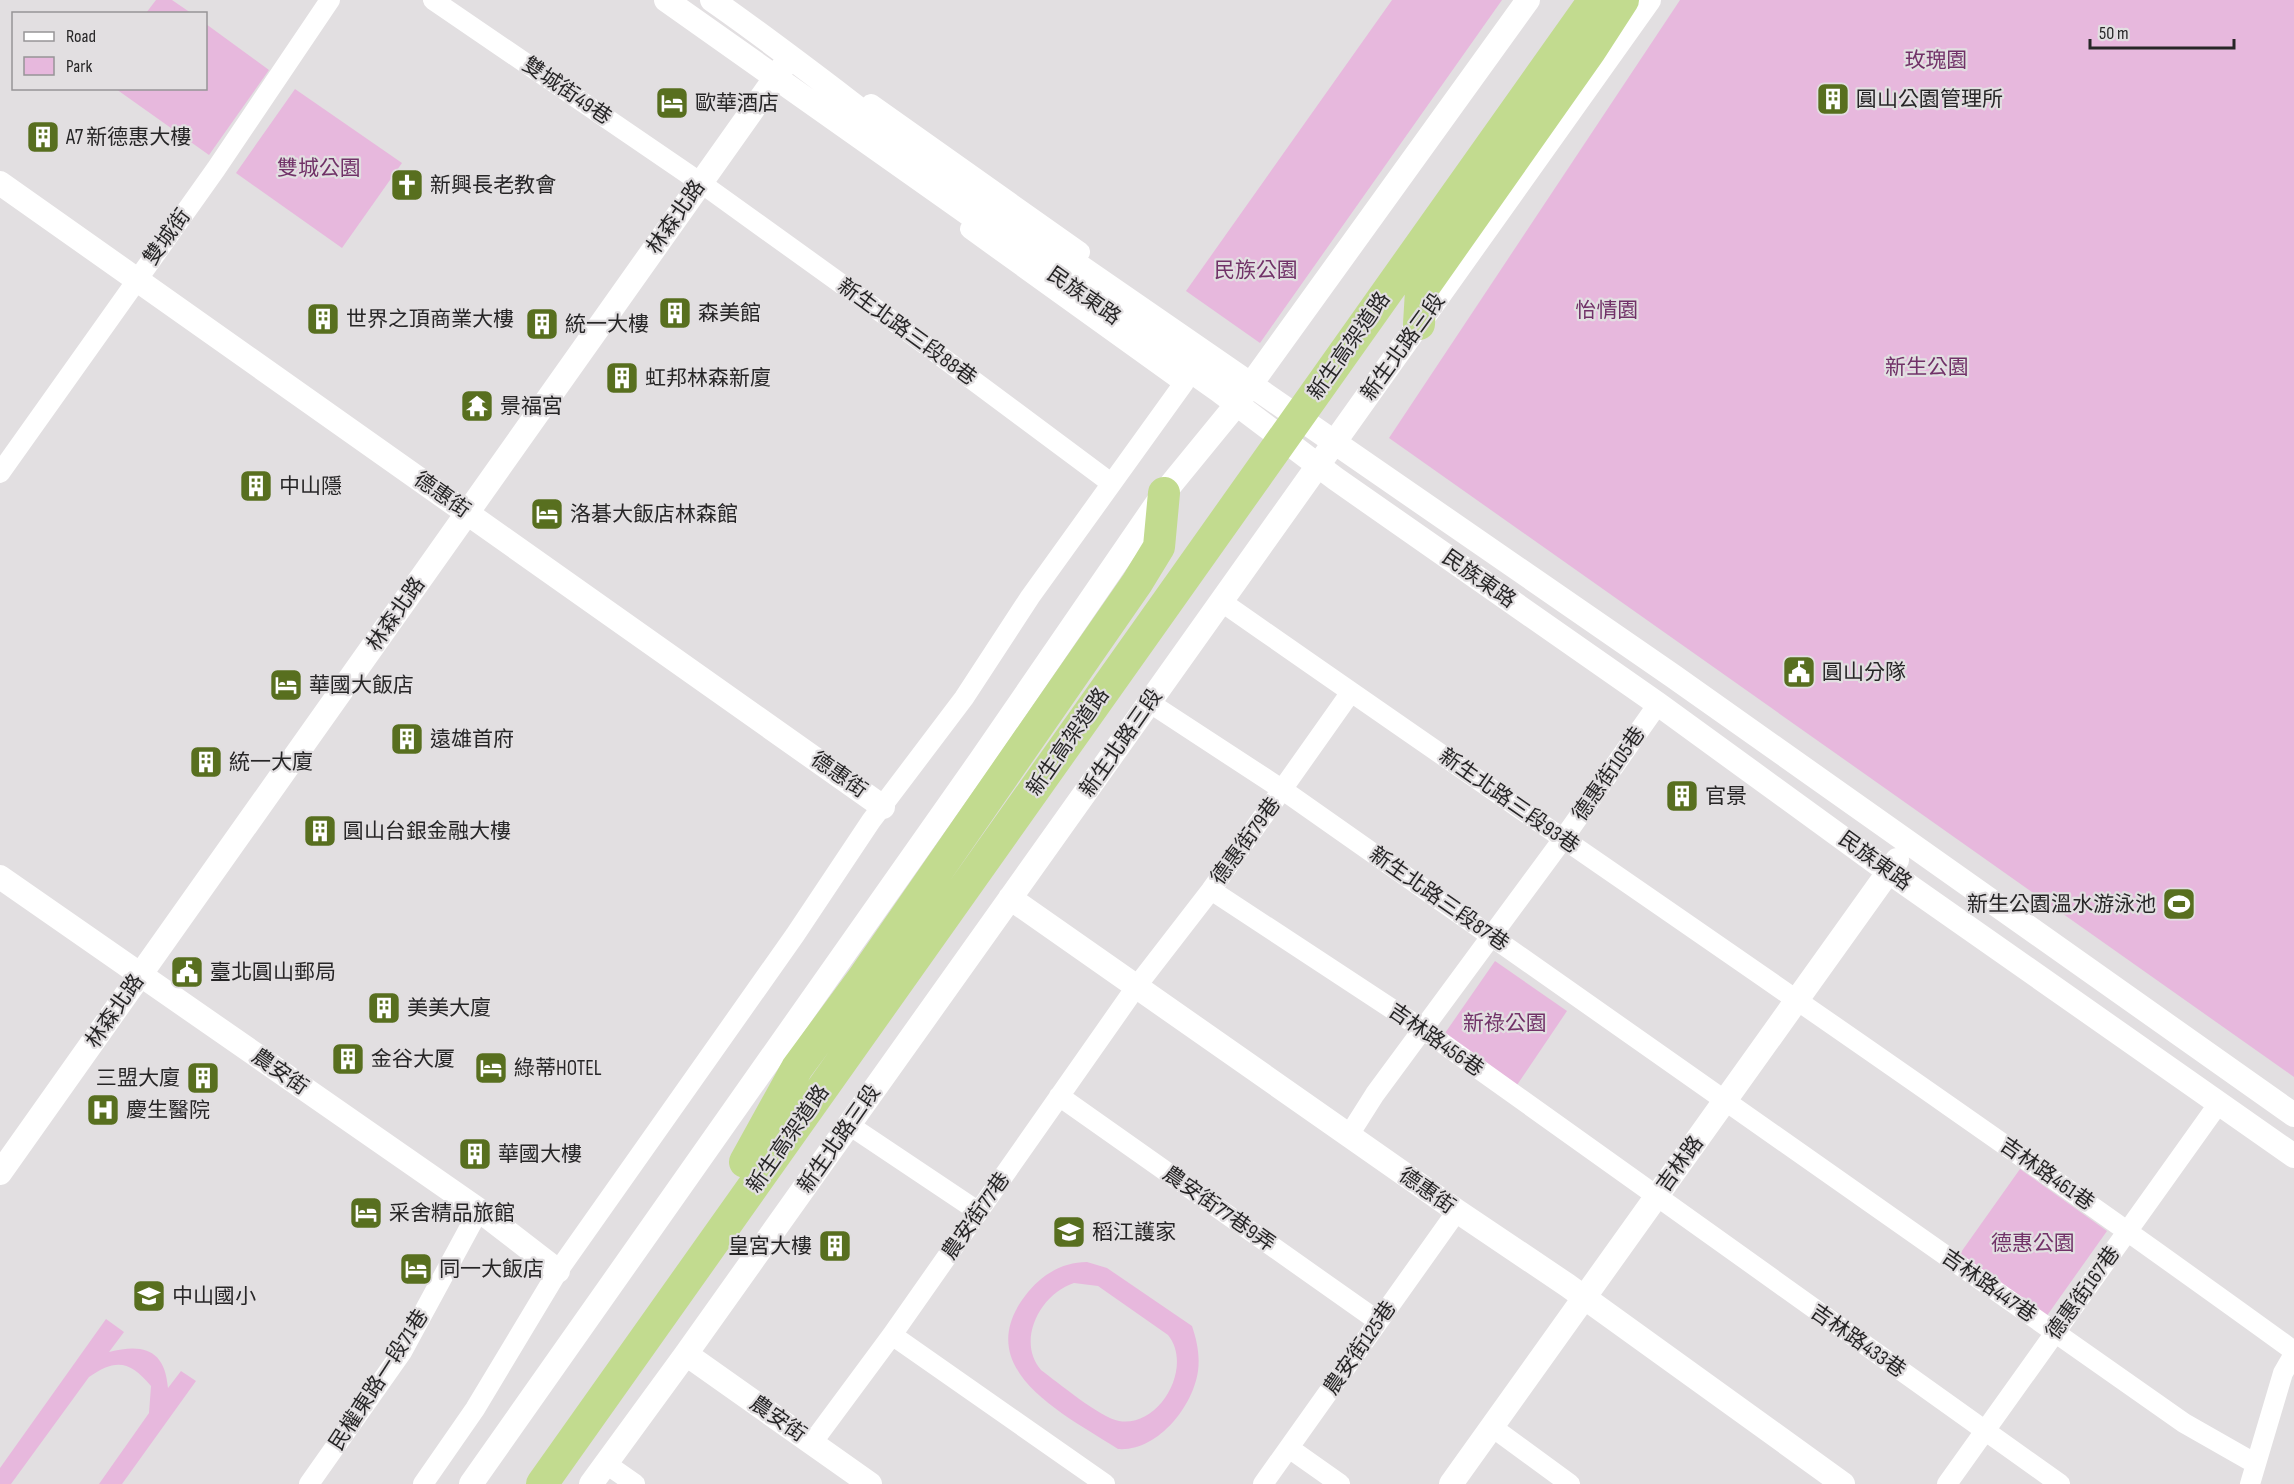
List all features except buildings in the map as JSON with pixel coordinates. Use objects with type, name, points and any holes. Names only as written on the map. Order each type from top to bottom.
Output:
[{"type":"highway","name":"新生高架道路","points":[[523,1484],[745,1162],[1568,0]]},
{"type":"highway","name":"新生高架道路","points":[[542,1484],[1594,0]]},
{"type":"highway","points":[[1419,324],[1421,291],[1590,51],[1623,0]]},
{"type":"highway","points":[[745,1162],[797,1068],[861,981],[1137,583],[1159,547],[1164,494]]},
{"type":"highway","points":[[562,1484],[630,1390],[685,1285]]},
{"type":"street","name":"雙城街","points":[[0,473],[216,169],[330,0]]},
{"type":"street","name":"雙城街49巷","points":[[433,0],[701,183]]},
{"type":"street","name":"民族東路","points":[[666,0],[776,76],[936,180],[1243,395],[1334,443],[1673,676],[2294,1115]]},
{"type":"street","name":"民族東路","points":[[712,0],[791,55],[936,180]]},
{"type":"street","points":[[471,1484],[982,758],[1164,494],[1243,395],[1528,0]]},
{"type":"street","name":"新生北路三段","points":[[591,1484],[686,1354],[1649,0]]},
{"type":"street","name":"林森北路","points":[[0,1173],[791,55]]},
{"type":"street","points":[[791,55],[817,66],[1211,346]]},
{"type":"street","points":[[423,1484],[475,1408],[558,1271],[883,807],[964,698],[1030,597],[1184,383],[790,100],[776,76]]},
{"type":"street","name":"德惠街","points":[[0,183],[883,807]]},
{"type":"street","name":"新生北路三段88巷","points":[[701,183],[904,329],[1111,483]]},
{"type":"street","name":"民族東路","points":[[1243,395],[1317,466],[1658,704],[1889,872],[2294,1156]]},
{"type":"street","name":"新生北路三段93巷","points":[[1222,602],[1797,1001]]},
{"type":"street","name":"德惠街79巷","points":[[1136,987],[1211,890],[1351,692]]},
{"type":"street","name":"新生北路三段87巷","points":[[1150,703],[1283,790],[1725,1101]]},
{"type":"street","name":"德惠街105巷","points":[[1349,1135],[1490,935],[1563,839],[1658,704]]},
{"type":"street","name":"吉林路","points":[[1451,1484],[1909,844]]},
{"type":"street","name":"農安街","points":[[0,877],[479,1210],[558,1271]]},
{"type":"street","name":"吉林路456巷","points":[[1211,890],[1424,1030],[1656,1198]]},
{"type":"street","name":"德惠街","points":[[1010,898],[1584,1299],[1843,1484]]},
{"type":"street","name":"農安街77巷","points":[[812,1443],[892,1335],[1136,987]]},
{"type":"street","name":"吉林路461巷","points":[[1797,1001],[2128,1231],[2294,1353]]},
{"type":"street","name":"農安街77巷9弄","points":[[1059,1096],[1378,1321]]},
{"type":"street","name":"吉林路447巷","points":[[1725,1101],[2184,1423],[2256,1464]]},
{"type":"street","name":"德惠街167巷","points":[[1947,1484],[2219,1103]]},
{"type":"street","points":[[849,1125],[979,1212]]},
{"type":"street","name":"吉林路433巷","points":[[1656,1198],[2061,1484]]},
{"type":"street","name":"民權東路一段71巷","points":[[309,1484],[402,1352],[479,1210]]},
{"type":"street","name":"農安街125巷","points":[[1263,1484],[1457,1212]]},
{"type":"street","points":[[892,1335],[1105,1484]]},
{"type":"street","points":[[2250,1484],[2283,1373],[2294,1353]]},
{"type":"street","name":"農安街","points":[[686,1354],[870,1484]]},
{"type":"street","points":[[1492,1427],[1570,1484]]},
{"type":"street","points":[[1288,1448],[1340,1484]]},
{"type":"street","points":[[605,1463],[635,1484]]},
{"type":"green space","points":[[156,0],[172,0],[190,12],[147,12]]},
{"type":"green space","name":"民族公園","points":[[1392,0],[1502,0],[1260,343],[1186,291]]},
{"type":"green space","name":"新生公園","points":[[1680,0],[2294,0],[2294,1077],[1389,438]]},
{"type":"green space","name":"雙城公園","points":[[207,25],[269,70],[209,155],[117,90],[207,90]]},
{"type":"green space","name":"雙城公園","points":[[295,89],[402,163],[342,248],[236,173]]},
{"type":"green space","name":"新祿公園","points":[[1495,961],[1567,1011],[1517,1085],[1443,1036]]},
{"type":"green space","name":"德惠公園","points":[[2020,1169],[2107,1231],[2046,1317],[1959,1255]]},
{"type":"green space","points":[[1087,1262],[1107,1268],[1192,1326],[1194,1332],[1199,1365],[1195,1385],[1189,1399],[1171,1425],[1146,1443],[1132,1448],[1118,1449],[1051,1406],[1031,1388],[1016,1368],[1009,1346],[1011,1322],[1025,1296],[1044,1276],[1060,1267]],"holes":[[[1074,1283],[1098,1286],[1168,1335],[1175,1348],[1177,1363],[1168,1393],[1147,1415],[1134,1421],[1119,1421],[1091,1407],[1041,1370],[1034,1358],[1031,1333],[1035,1320],[1051,1297]]]},
{"type":"green space","points":[[106,1319],[124,1332],[109,1352],[133,1348],[150,1352],[162,1365],[168,1388],[181,1371],[196,1381],[122,1484],[99,1484],[149,1413],[151,1386],[136,1371],[122,1365],[115,1365],[89,1377],[11,1484],[0,1484],[0,1468]]},
{"type":"place","name":"圓山公園管理所","points":[[1833,99]]},
{"type":"place","name":"歐華酒店","points":[[672,103]]},
{"type":"place","name":"A7 新德惠大樓","points":[[43,137]]},
{"type":"place","name":"新興長老教會","points":[[407,185]]},
{"type":"place","name":"森美館","points":[[675,313]]},
{"type":"place","name":"世界之頂商業大樓","points":[[323,319]]},
{"type":"place","name":"統一大樓","points":[[542,324]]},
{"type":"place","name":"虹邦林森新廈","points":[[622,378]]},
{"type":"place","name":"景福宮","points":[[477,406]]},
{"type":"place","name":"中山隱","points":[[256,486]]},
{"type":"place","name":"洛碁大飯店林森館","points":[[547,514]]},
{"type":"place","name":"圓山分隊","points":[[1799,672]]},
{"type":"place","name":"華國大飯店","points":[[286,685]]},
{"type":"place","name":"遠雄首府","points":[[407,739]]},
{"type":"place","name":"統一大廈","points":[[206,762]]},
{"type":"place","name":"官景","points":[[1682,796]]},
{"type":"place","name":"圓山台銀金融大樓","points":[[320,831]]},
{"type":"place","name":"新生公園溫水游泳池","points":[[2179,904]]},
{"type":"place","name":"臺北圓山郵局","points":[[187,972]]},
{"type":"place","name":"美美大廈","points":[[384,1008]]},
{"type":"place","name":"金谷大厦","points":[[348,1059]]},
{"type":"place","name":"綠蒂HOTEL","points":[[491,1068]]},
{"type":"place","name":"三盟大廈","points":[[203,1078]]},
{"type":"place","name":"慶生醫院","points":[[103,1110]]},
{"type":"place","name":"華國大樓","points":[[475,1154]]},
{"type":"place","name":"采舍精品旅館","points":[[366,1213]]},
{"type":"place","name":"稻江護家","points":[[1069,1232]]},
{"type":"place","name":"皇宮大樓","points":[[835,1246]]},
{"type":"place","name":"同一大飯店","points":[[416,1269]]},
{"type":"place","name":"中山國小","points":[[149,1296]]},
{"type":"park label","name":"玫瑰園","points":[[1936,60]]},
{"type":"park label","name":"怡情園","points":[[1607,310]]}]
